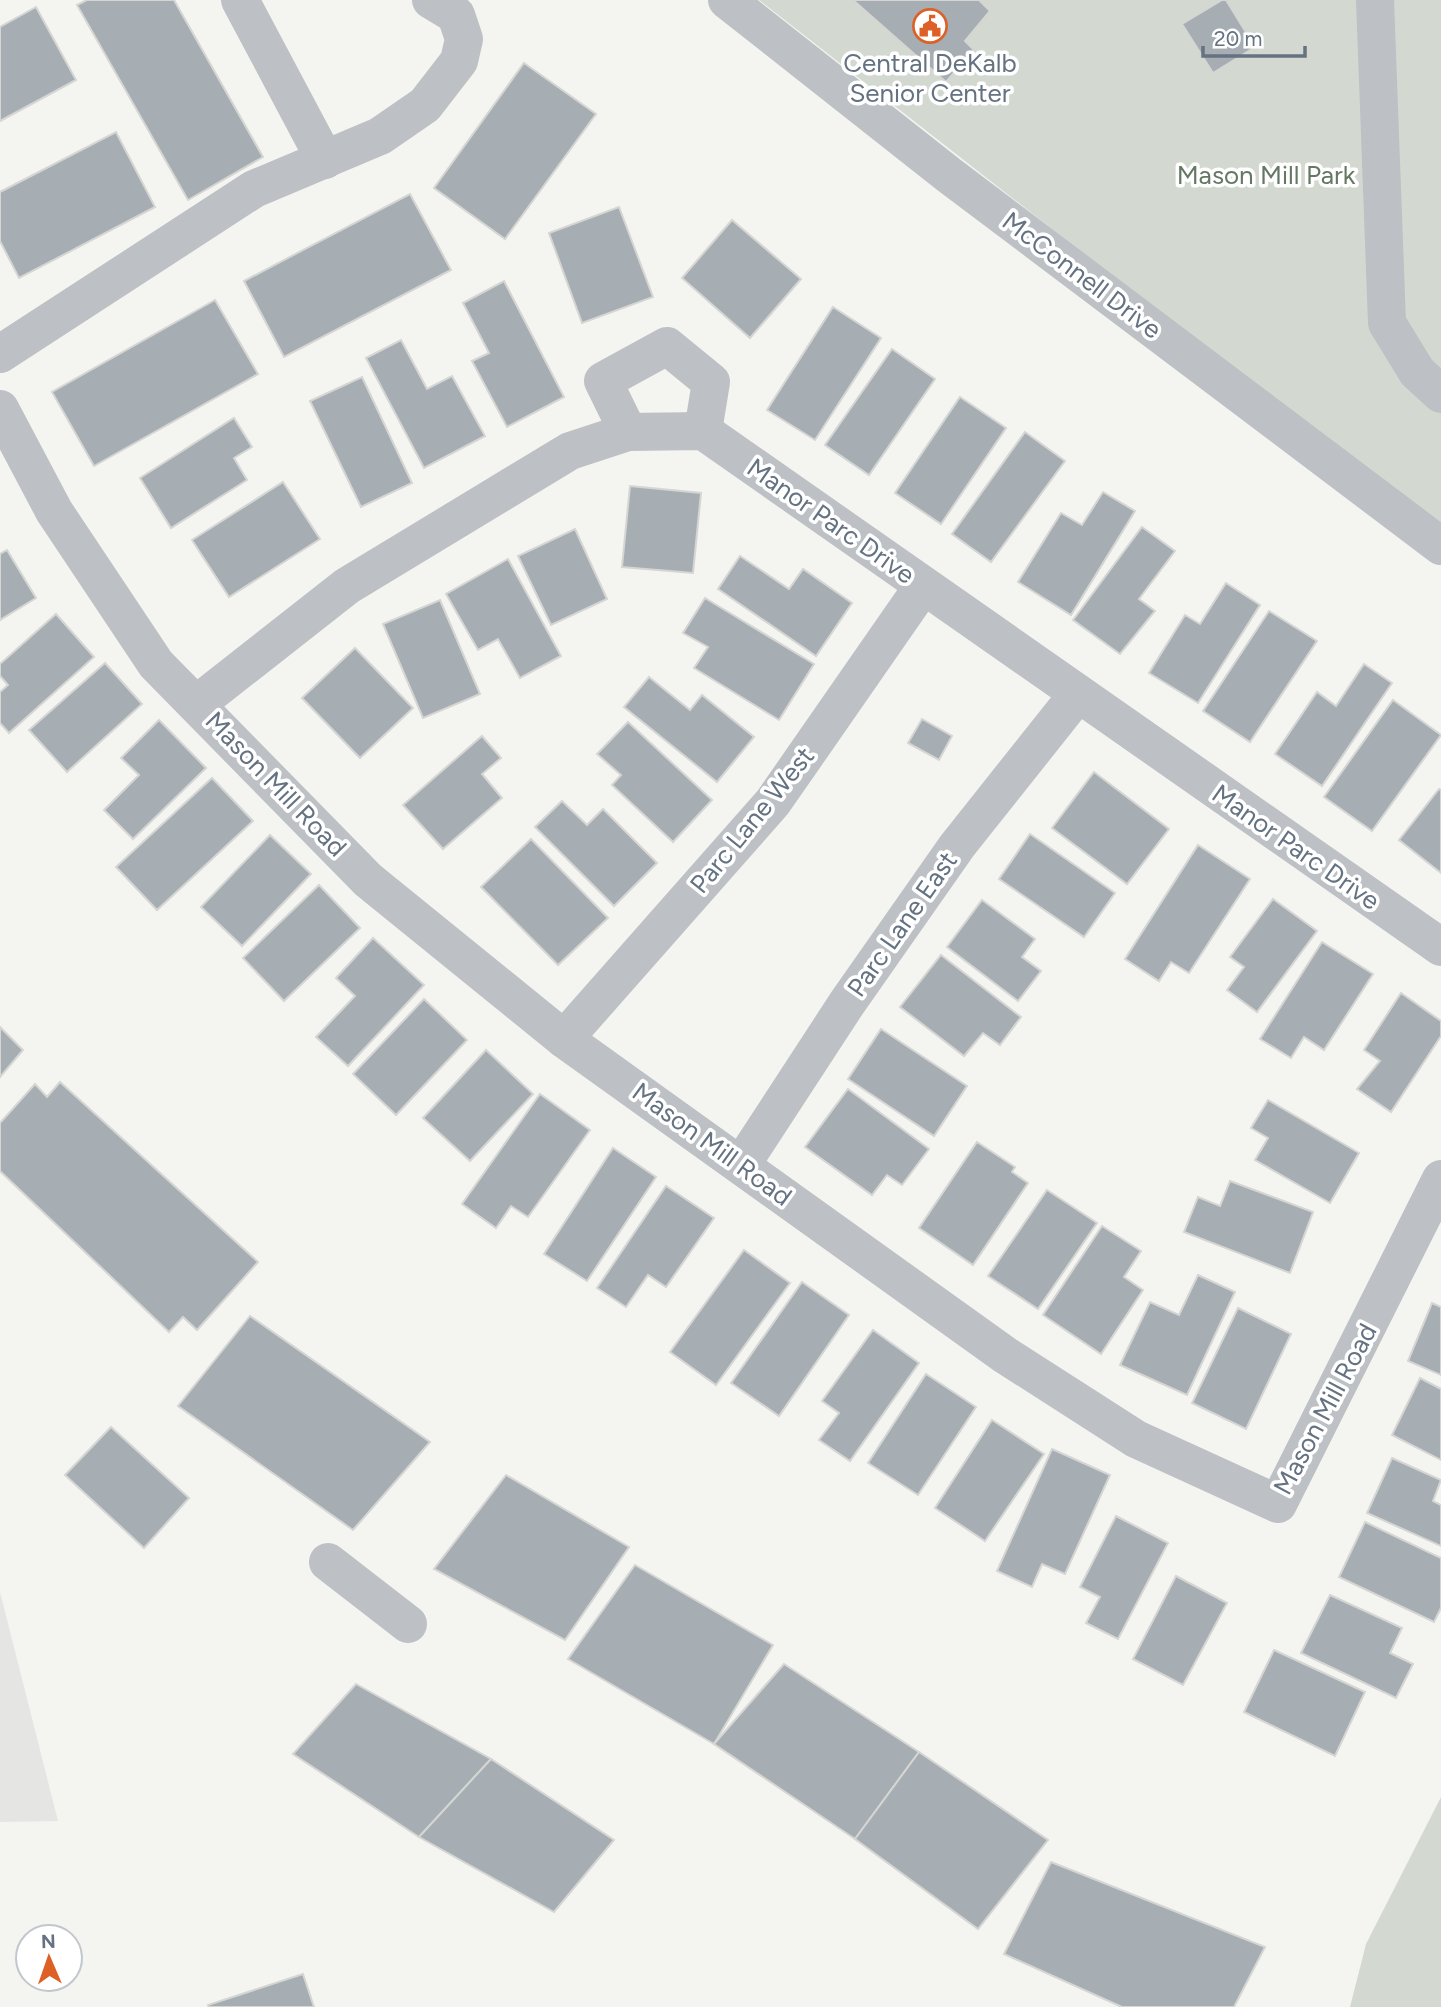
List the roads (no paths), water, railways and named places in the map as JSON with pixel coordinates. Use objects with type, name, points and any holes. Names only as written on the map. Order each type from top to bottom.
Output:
[{"type":"street","points":[[240,0],[325,160]]},
{"type":"street","points":[[0,354],[254,189],[380,136],[425,105],[459,61],[464,39],[456,15],[431,0]]},
{"type":"street","name":"McConnell Drive","points":[[727,0],[949,175],[1441,546]]},
{"type":"street","points":[[1375,0],[1387,323],[1416,372],[1441,394]]},
{"type":"street","points":[[198,704],[347,586],[570,451],[628,432],[703,431],[711,382],[667,346],[603,381],[628,432]]},
{"type":"street","name":"Mason Mill Road","points":[[0,409],[54,511],[156,664],[368,880],[564,1039],[1005,1355],[1125,1432],[1279,1504],[1441,1179]]},
{"type":"street","name":"Manor Parc Drive","points":[[703,431],[880,552],[923,586],[1077,695],[1441,947]]},
{"type":"street","name":"Parc Lane West","points":[[564,1039],[773,802],[923,586]]},
{"type":"street","name":"Parc Lane East","points":[[741,1164],[847,1003],[957,846],[1077,695]]},
{"type":"street","points":[[328,1562],[408,1624]]},
{"type":"place","name":"Central DeKalb Senior Center","points":[[930,26]]},
{"type":"park label","name":"Mason Mill Park","points":[[1266,175]]}]
